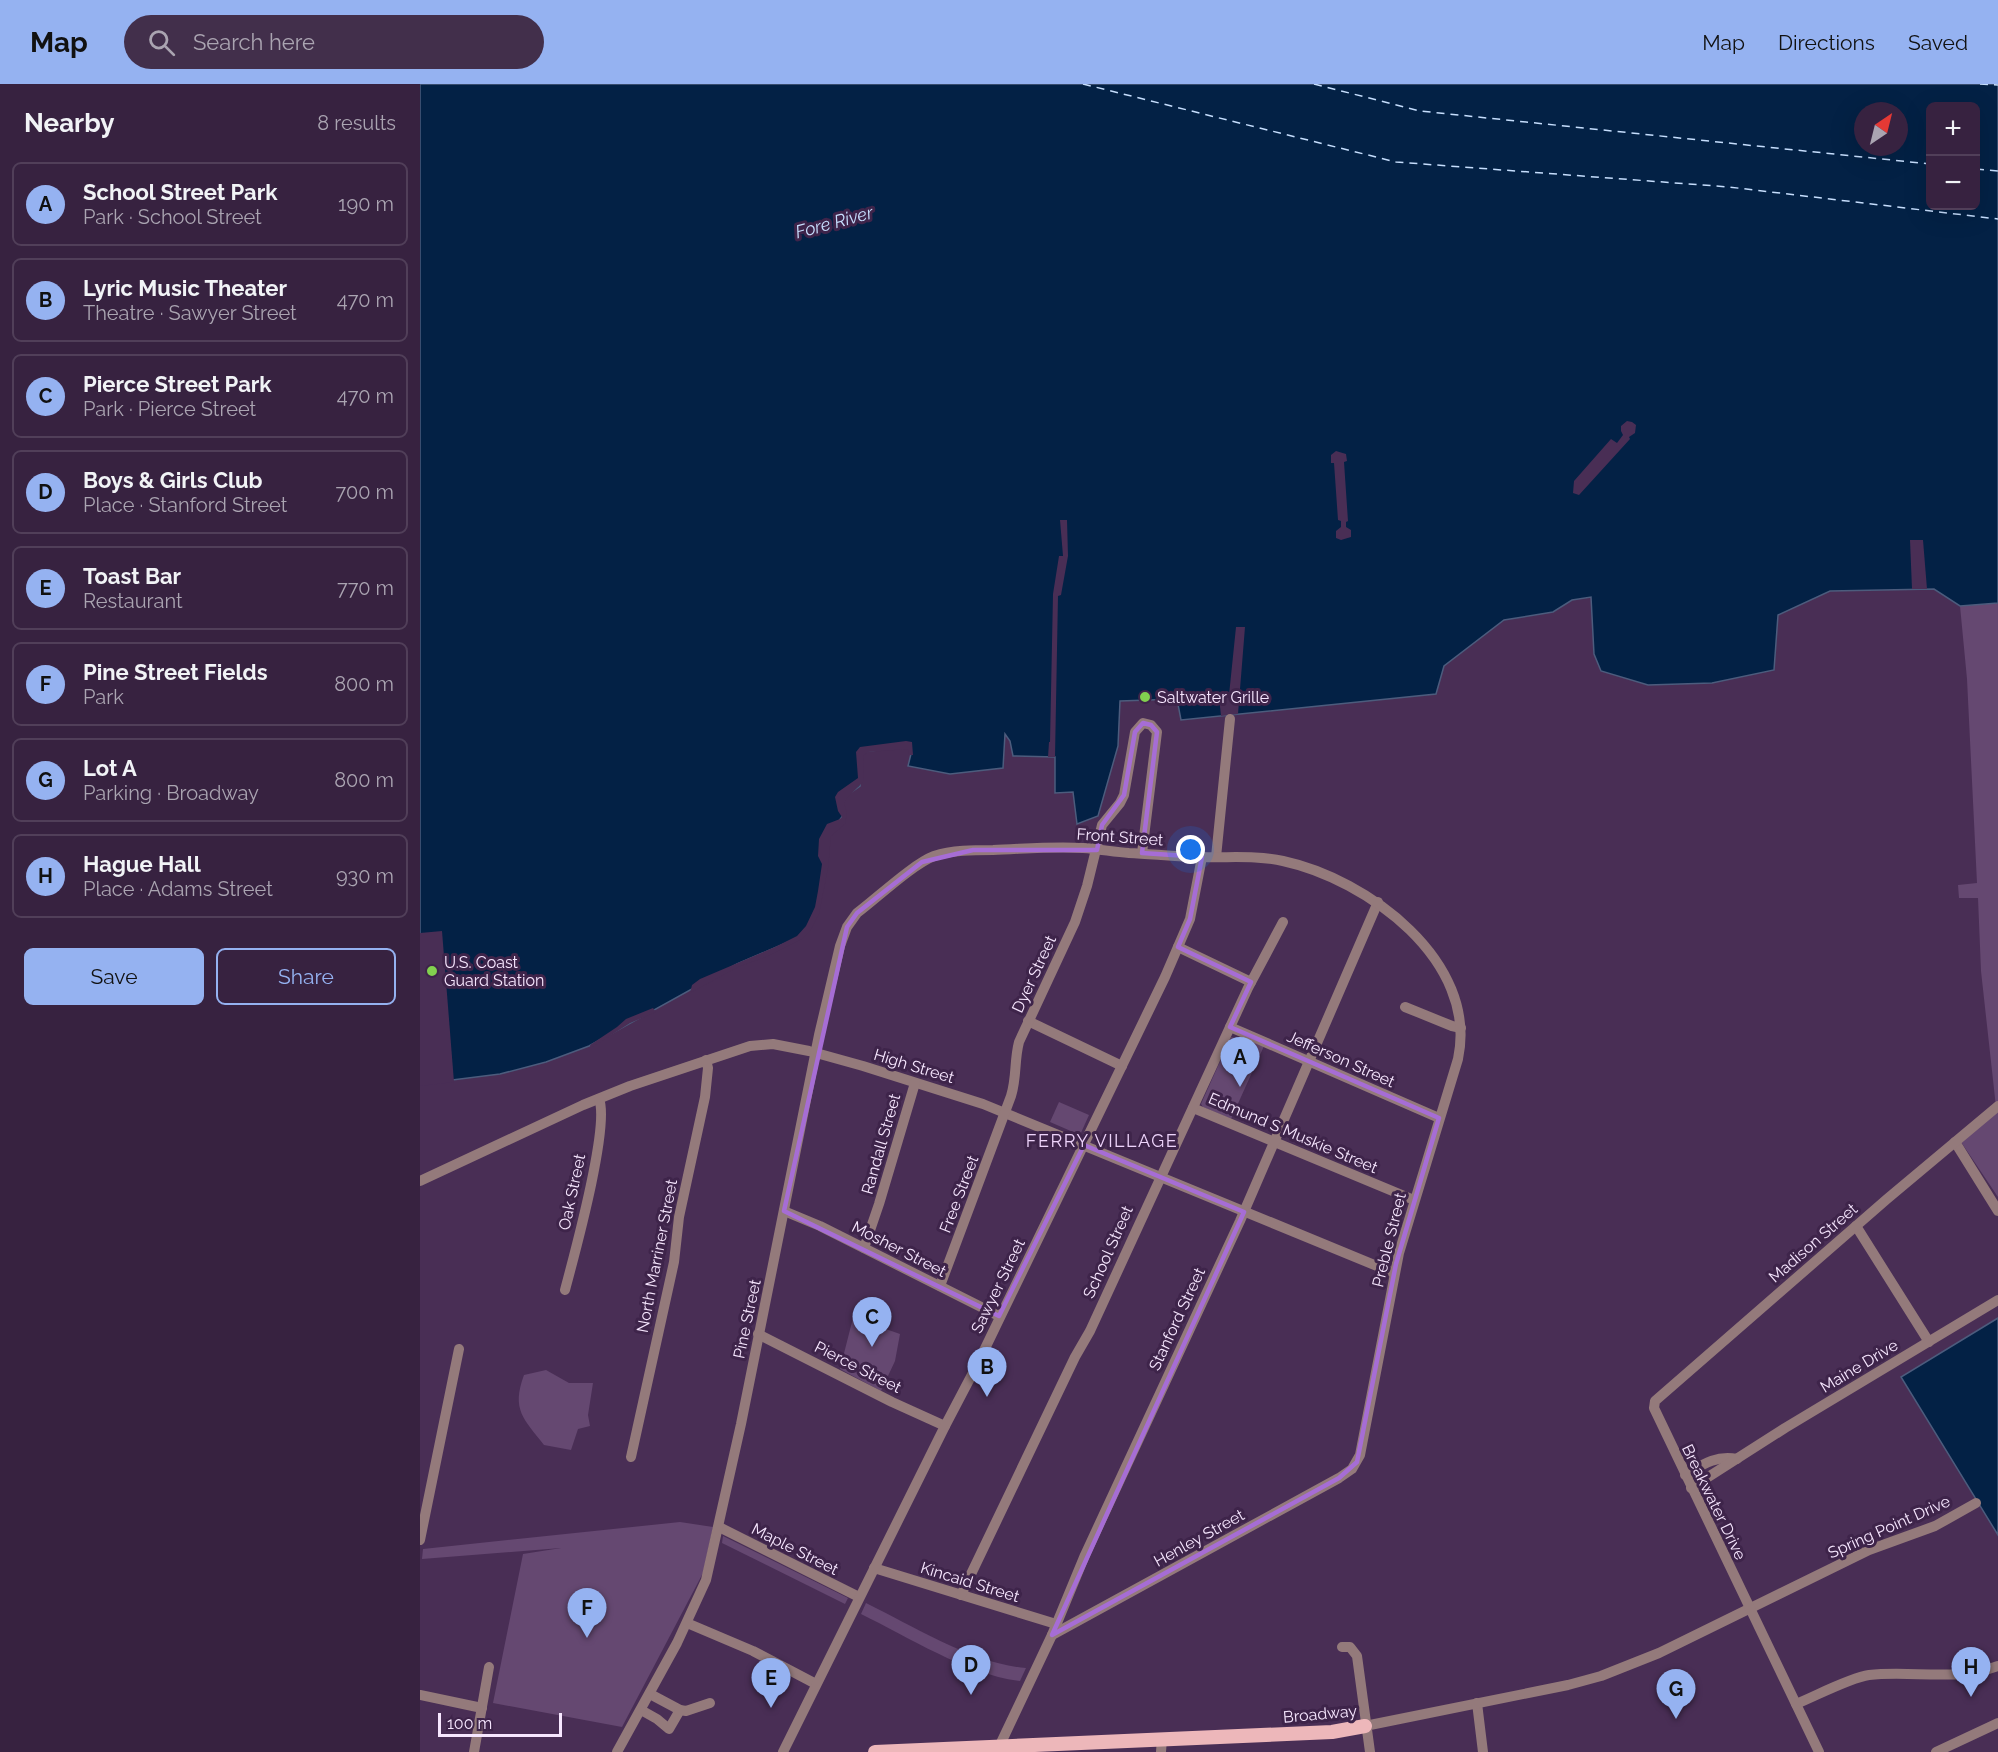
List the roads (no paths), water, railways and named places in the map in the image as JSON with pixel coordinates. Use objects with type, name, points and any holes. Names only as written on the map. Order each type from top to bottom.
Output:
[{"type":"main road","name":"Broadway","points":[[875,1752],[999,1747],[1033,1749],[1162,1746],[1332,1732],[1365,1726]]},
{"type":"street","points":[[1216,857],[1230,719]]},
{"type":"street","name":"Dyer Street","points":[[1006,1112],[1015,1083],[1018,1042],[1075,922],[1097,850],[1102,825],[1124,795],[1132,760],[1135,732],[1143,723],[1151,725],[1158,732],[1142,853]]},
{"type":"street","name":"Front Street","points":[[886,891],[922,862],[935,856],[973,850],[1028,848],[1097,850],[1202,857],[1266,858],[1296,864],[1346,884],[1378,903],[1409,928],[1432,957],[1454,997],[1461,1028]]},
{"type":"street","name":"Sawyer Street","points":[[783,1752],[977,1365],[1178,947],[1190,919],[1202,857]]},
{"type":"street","name":"Pine Street","points":[[617,1752],[687,1623],[706,1580],[836,965],[848,927],[857,913],[886,891]]},
{"type":"street","name":"Stanford Street","points":[[999,1747],[1244,1212],[1378,903]]},
{"type":"street","name":"School Street","points":[[961,1595],[1075,1357],[1090,1331],[1251,982],[1283,922]]},
{"type":"street","points":[[1178,947],[1251,982]]},
{"type":"street","points":[[1405,1007],[1461,1028]]},
{"type":"street","points":[[1028,1021],[1122,1066]]},
{"type":"street","name":"Jefferson Street","points":[[1230,1028],[1439,1118]]},
{"type":"street","name":"Preble Street","points":[[1357,1462],[1365,1434],[1394,1273],[1458,1059],[1461,1028]]},
{"type":"street","name":"High Street","points":[[420,1181],[630,1086],[760,1044],[784,1045],[963,1096],[1006,1112],[1394,1273]]},
{"type":"street","name":"North Marriner Street","points":[[631,1457],[674,1262],[679,1216],[705,1097],[706,1060]]},
{"type":"street","name":"Randall Street","points":[[864,1248],[877,1214],[915,1083]]},
{"type":"street","name":"Oak Street","points":[[565,1290],[586,1204],[598,1141],[602,1106],[599,1099]]},
{"type":"street","name":"Madison Street","points":[[1654,1408],[1659,1396],[1998,1106]]},
{"type":"street","name":"Edmund S Muskie Street","points":[[1193,1108],[1414,1200]]},
{"type":"street","name":"Free Street","points":[[940,1286],[1006,1112]]},
{"type":"street","points":[[1955,1142],[1998,1211]]},
{"type":"street","name":"Mosher Street","points":[[784,1211],[820,1226],[999,1316]]},
{"type":"street","points":[[1856,1226],[1929,1342]]},
{"type":"street","name":"Maine Drive","points":[[1691,1488],[1785,1428],[1998,1300]]},
{"type":"street","name":"Pierce Street","points":[[758,1334],[892,1402],[945,1426]]},
{"type":"street","points":[[420,1540],[422,1520],[438,1456],[459,1349]]},
{"type":"street","name":"Breakwater Drive","points":[[1654,1408],[1819,1752]]},
{"type":"street","name":"Maine Drive","points":[[1685,1475],[1711,1460],[1724,1457],[1737,1459]]},
{"type":"street","name":"Henley Street","points":[[1054,1630],[1339,1478],[1352,1469],[1357,1462]]},
{"type":"street","name":"Spring Point Drive","points":[[1749,1609],[1869,1550],[1935,1526],[1976,1503]]},
{"type":"street","name":"Maple Street","points":[[719,1527],[859,1598]]},
{"type":"street","name":"Kincaid Street","points":[[874,1568],[961,1595],[1054,1630]]},
{"type":"street","name":"Broadway","points":[[1365,1726],[1568,1685],[1601,1676],[1659,1653],[1749,1609]]},
{"type":"street","points":[[687,1623],[753,1651],[816,1684]]},
{"type":"street","points":[[1342,1647],[1350,1647],[1357,1656],[1370,1752]]},
{"type":"street","points":[[1796,1704],[1866,1676],[1966,1674],[1998,1666]]},
{"type":"street","points":[[474,1752],[489,1667]]},
{"type":"street","points":[[650,1694],[686,1711],[710,1703]]},
{"type":"street","points":[[420,1695],[482,1708]]},
{"type":"street","points":[[1478,1704],[1483,1752]]},
{"type":"street","points":[[641,1710],[669,1729],[680,1710]]},
{"type":"street","points":[[1936,1752],[1998,1723]]},
{"type":"water","name":"Fore River","points":[[420,84],[1998,84],[1998,603],[1960,606],[1934,589],[1830,591],[1778,615],[1774,670],[1712,683],[1648,685],[1601,671],[1594,654],[1591,597],[1572,600],[1553,612],[1504,620],[1444,666],[1436,694],[1181,720],[1177,699],[1120,701],[1118,746],[1098,816],[1077,824],[1073,792],[1055,793],[1055,757],[1013,756],[1010,741],[1005,734],[1003,768],[950,774],[908,766],[910,746],[862,752],[860,786],[846,796],[842,804],[845,813],[828,835],[816,914],[800,937],[737,964],[589,1046],[546,1062],[500,1074],[420,1084]]},
{"type":"water","points":[[1998,1318],[1998,1535],[1901,1377]]},
{"type":"place","name":"Saltwater Grille","points":[[1145,697]]},
{"type":"place","name":"U.S. Coast Guard Station","points":[[432,971]]},
{"type":"place","name":"School Street Park","points":[[1240,1087]]},
{"type":"place","name":"Pierce Street Park","points":[[872,1347]]},
{"type":"place","name":"Lyric Music Theater","points":[[987,1397]]},
{"type":"place","name":"Pine Street Fields","points":[[587,1638]]},
{"type":"place","name":"Boys & Girls Club","points":[[971,1695]]},
{"type":"place","name":"Hague Hall","points":[[1971,1697]]},
{"type":"place","name":"Toast Bar","points":[[771,1708]]},
{"type":"place","name":"Lot A","points":[[1676,1719]]},
{"type":"district","name":"FERRY VILLAGE","points":[[1102,1140]]}]
